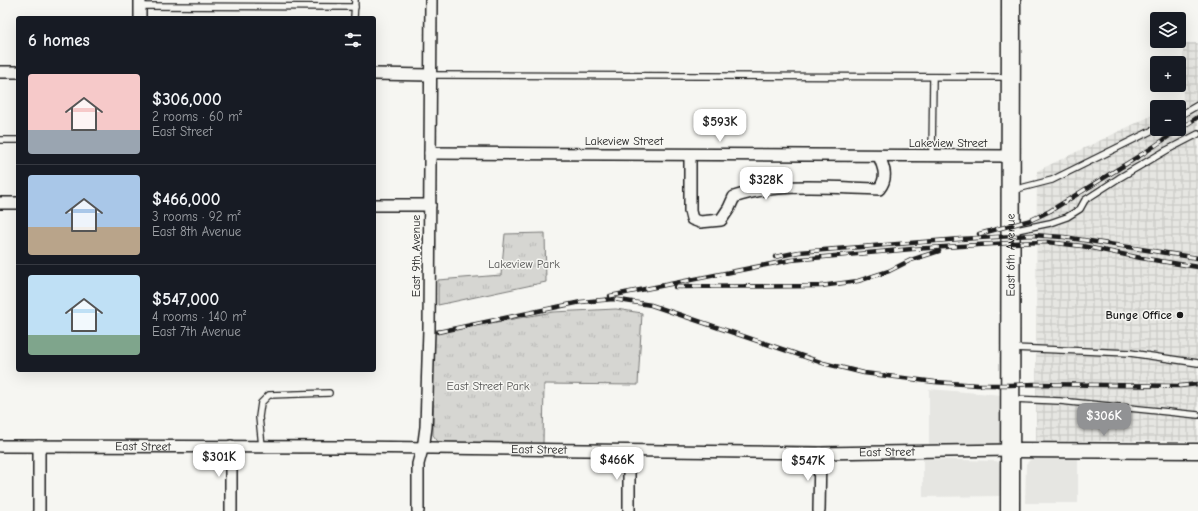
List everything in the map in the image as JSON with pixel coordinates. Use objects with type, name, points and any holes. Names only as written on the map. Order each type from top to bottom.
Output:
[{"type":"main road","name":"East 6th Avenue","points":[[1010,511],[1011,0]]},
{"type":"street","name":"East 9th Avenue","points":[[418,511],[418,464],[426,427],[429,344],[431,0]]},
{"type":"street","points":[[140,3],[140,16]]},
{"type":"street","points":[[0,72],[16,72]]},
{"type":"street","points":[[376,74],[430,75]]},
{"type":"street","name":"Lakeview Street","points":[[430,153],[1010,156]]},
{"type":"street","points":[[690,155],[690,211],[692,219],[700,222],[721,220],[734,197],[781,187],[878,189],[884,182],[885,174],[879,156]]},
{"type":"street","points":[[0,203],[16,203]]},
{"type":"street","points":[[376,205],[430,205]]},
{"type":"street","name":"East Street","points":[[0,446],[262,446],[820,453],[1010,450],[1198,451]]},
{"type":"street","points":[[39,446],[39,511]]},
{"type":"street","points":[[231,446],[231,511]]},
{"type":"street","points":[[629,451],[629,511]]},
{"type":"street","points":[[819,511],[820,453]]},
{"type":"lane","points":[[354,0],[354,16]]},
{"type":"lane","points":[[140,3],[354,7]]},
{"type":"lane","points":[[430,75],[1010,78]]},
{"type":"lane","points":[[932,156],[933,77]]},
{"type":"lane","points":[[1186,112],[1198,106]]},
{"type":"lane","points":[[1010,195],[1017,189],[1052,180],[1150,131]]},
{"type":"lane","points":[[1010,231],[1050,223],[1067,217],[1080,209],[1085,200],[1119,178],[1166,150],[1198,134]]},
{"type":"lane","points":[[0,140],[16,140]]},
{"type":"lane","points":[[1010,348],[1130,353],[1198,363]]},
{"type":"lane","points":[[262,446],[259,417],[261,403],[269,395],[329,392]]},
{"type":"lane","points":[[1010,399],[1060,401],[1198,415]]},
{"type":"shaded area","points":[[1186,43],[1198,43],[1198,441],[1036,441],[1037,171],[1150,116],[1150,136],[1186,136],[1186,100],[1183,100],[1183,92],[1186,92],[1186,56],[1183,56],[1183,48],[1186,48]]},
{"type":"shaded area","points":[[929,389],[1003,395],[1002,445],[929,448]]},
{"type":"shaded area","points":[[1037,457],[1078,457],[1078,503],[1025,503],[1026,464],[1030,460]]},
{"type":"shaded area","points":[[923,459],[997,461],[1002,468],[1002,496],[923,497]]},
{"type":"green space","name":"Lakeview Park","points":[[545,233],[546,282],[438,305],[438,280],[501,275],[505,234]]},
{"type":"green space","name":"East Street Park","points":[[616,309],[642,313],[638,385],[544,384],[543,444],[439,443],[433,435],[434,330],[457,329],[553,312]]},
{"type":"railway","points":[[979,234],[1031,220],[1050,211],[1144,153],[1198,117]]},
{"type":"railway","points":[[775,257],[799,252],[960,239],[1032,235],[1064,237],[1198,258]]},
{"type":"railway","points":[[610,296],[791,260],[912,249],[1010,243],[1047,242],[1082,246],[1141,258],[1198,267]]},
{"type":"railway","points":[[675,287],[821,286],[858,281],[889,271],[911,260],[939,251]]},
{"type":"railway","points":[[438,332],[581,302],[613,299],[651,305],[823,363],[864,373],[935,382],[978,385],[1035,384],[1180,386],[1198,384]]},
{"type":"place","name":"Bunge Office","points":[[1180,315]]}]
